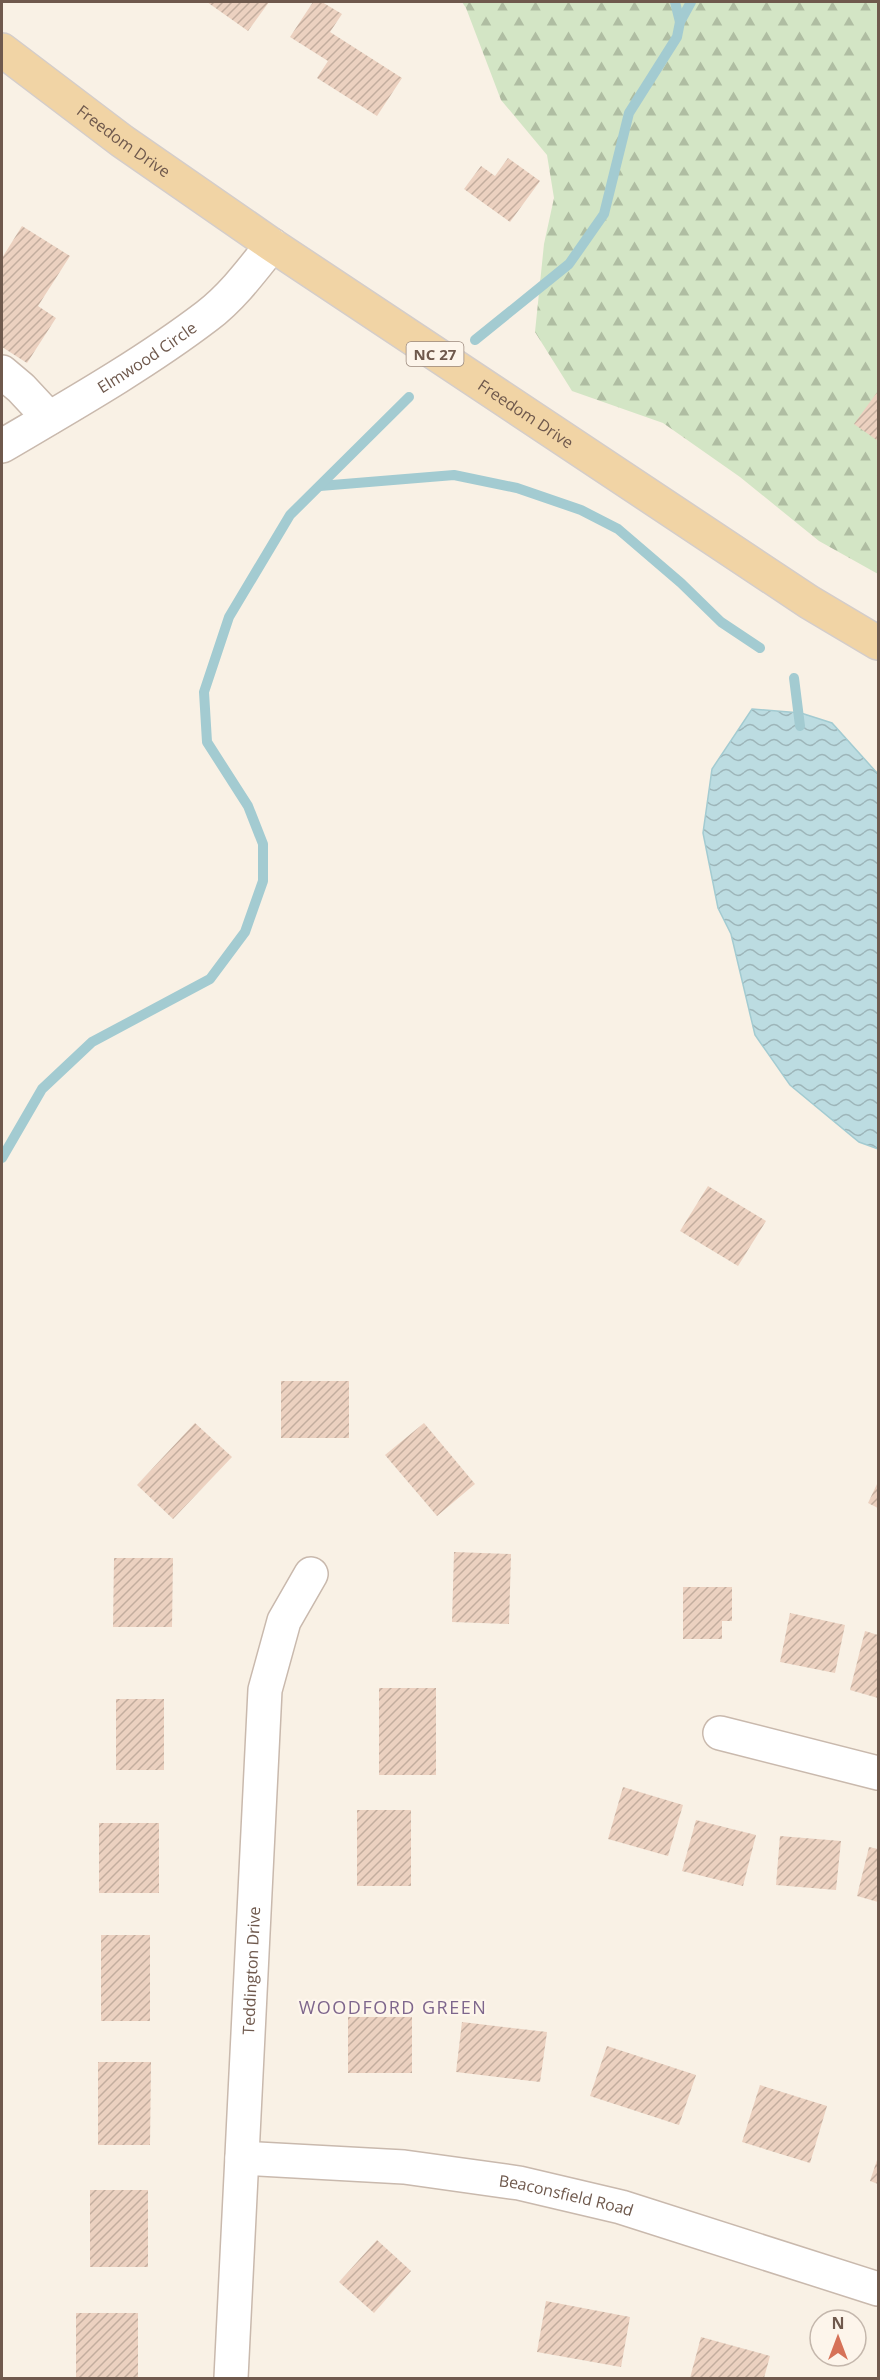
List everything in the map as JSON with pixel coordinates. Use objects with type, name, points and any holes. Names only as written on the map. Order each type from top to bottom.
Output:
[{"type":"main road","name":"Freedom Drive","points":[[2,50],[122,141],[272,245],[809,602],[879,643]]},
{"type":"street","name":"Elmwood Circle","points":[[2,446],[105,385],[208,316],[236,290],[272,245]]},
{"type":"street","points":[[2,372],[21,388],[49,418]]},
{"type":"street","name":"Teddington Drive","points":[[231,2379],[265,1690],[284,1621],[312,1574]]},
{"type":"street","points":[[720,1733],[879,1773]]},
{"type":"street","name":"Beaconsfield Road","points":[[242,2158],[404,2167],[519,2183],[621,2207],[879,2289]]},
{"type":"green space","points":[[462,2],[878,2],[878,574],[819,541],[740,477],[663,423],[572,391],[535,332],[544,244],[554,198],[547,155],[501,100]]},
{"type":"water","points":[[752,709],[801,713],[832,723],[878,774],[878,1149],[859,1142],[790,1085],[755,1035],[731,934],[718,908],[703,833],[712,769]]},
{"type":"building","points":[[207,2],[269,2],[248,31]]},
{"type":"building","points":[[313,2],[322,2],[342,14],[330,32],[402,78],[377,116],[317,78],[328,61],[290,37]]},
{"type":"building","points":[[508,158],[540,181],[510,222],[464,189],[481,166],[495,176]]},
{"type":"building","points":[[22,226],[70,256],[38,306],[56,318],[27,363],[2,347],[2,258]]},
{"type":"building","points":[[878,391],[878,441],[854,424]]},
{"type":"building","points":[[708,1186],[766,1221],[738,1266],[680,1231]]},
{"type":"building","points":[[281,1381],[349,1381],[349,1438],[281,1438]]},
{"type":"building","points":[[195,1423],[232,1457],[173,1519],[137,1485]]},
{"type":"building","points":[[424,1423],[475,1484],[437,1516],[385,1455]]},
{"type":"building","points":[[878,1482],[878,1508],[868,1503]]},
{"type":"building","points":[[454,1552],[511,1554],[509,1624],[452,1622]]},
{"type":"building","points":[[114,1558],[173,1558],[172,1627],[113,1627]]},
{"type":"building","points":[[683,1587],[732,1587],[732,1621],[722,1621],[722,1639],[683,1639]]},
{"type":"building","points":[[790,1613],[845,1625],[835,1673],[780,1662]]},
{"type":"building","points":[[865,1631],[878,1635],[878,1698],[850,1690]]},
{"type":"building","points":[[379,1688],[436,1688],[436,1775],[379,1775]]},
{"type":"building","points":[[116,1699],[164,1699],[164,1770],[116,1770]]},
{"type":"building","points":[[623,1787],[683,1805],[668,1856],[608,1839]]},
{"type":"building","points":[[357,1810],[411,1810],[411,1886],[357,1886]]},
{"type":"building","points":[[696,1820],[756,1835],[743,1886],[682,1871]]},
{"type":"building","points":[[99,1823],[159,1823],[159,1893],[99,1893]]},
{"type":"building","points":[[780,1836],[841,1841],[836,1890],[776,1885]]},
{"type":"building","points":[[869,1847],[878,1849],[878,1902],[857,1896]]},
{"type":"building","points":[[101,1935],[150,1935],[150,2021],[101,2021]]},
{"type":"building","points":[[348,2017],[412,2017],[412,2073],[348,2073]]},
{"type":"building","points":[[462,2022],[547,2032],[540,2082],[456,2072]]},
{"type":"building","points":[[607,2046],[696,2075],[679,2125],[590,2096]]},
{"type":"building","points":[[98,2062],[151,2062],[150,2145],[98,2145]]},
{"type":"building","points":[[760,2085],[827,2106],[810,2163],[742,2142]]},
{"type":"building","points":[[878,2157],[878,2184],[870,2181]]},
{"type":"building","points":[[90,2190],[148,2190],[148,2267],[90,2267]]},
{"type":"building","points":[[377,2240],[411,2271],[374,2313],[339,2282]]},
{"type":"building","points":[[546,2301],[630,2317],[621,2367],[537,2352]]},
{"type":"building","points":[[76,2313],[138,2313],[138,2378],[76,2378]]},
{"type":"building","points":[[701,2337],[770,2356],[764,2378],[690,2378]]},
{"type":"waterway","points":[[675,2],[680,22]]},
{"type":"waterway","points":[[475,340],[569,264],[604,214],[629,113],[677,37],[680,22],[691,2]]},
{"type":"waterway","points":[[2,1158],[42,1089],[92,1042],[210,979],[245,932],[263,881],[263,844],[248,806],[207,742],[204,692],[229,617],[290,515],[409,397]]},
{"type":"waterway","points":[[320,486],[454,475],[517,488],[581,510],[618,529],[681,583],[721,622],[760,648]]},
{"type":"waterway","points":[[794,678],[800,726]]},
{"type":"district","name":"WOODFORD GREEN","points":[[393,2007]]}]
